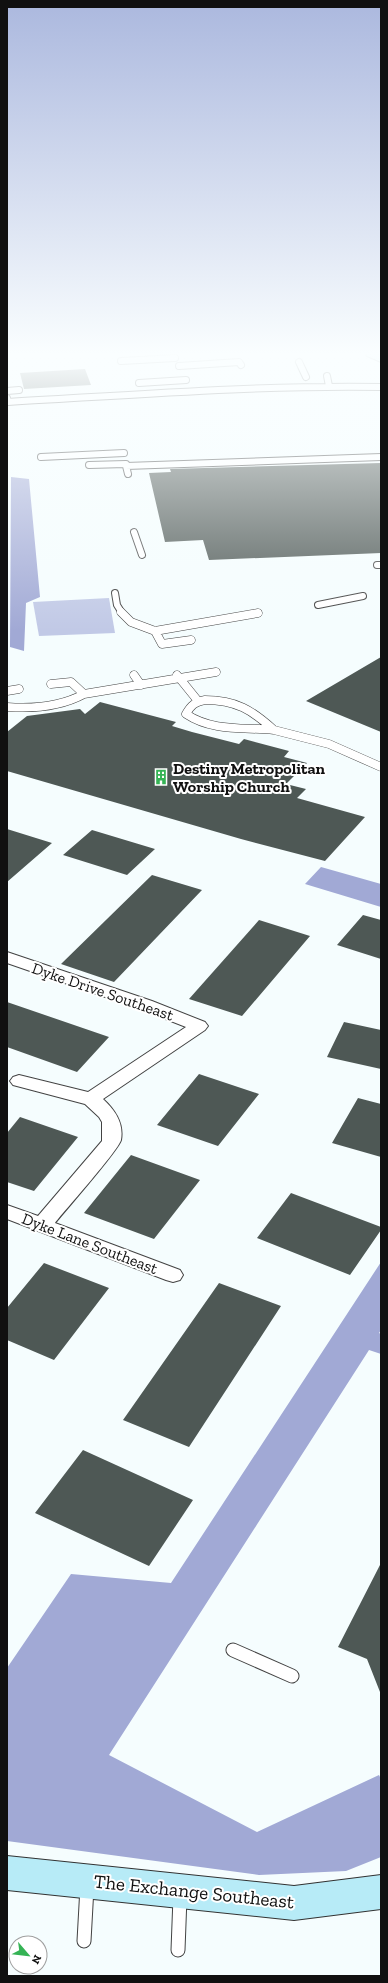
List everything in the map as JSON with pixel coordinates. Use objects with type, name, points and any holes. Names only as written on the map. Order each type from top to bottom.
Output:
[{"type":"street","name":"Dyke Drive Southeast","points":[[7,957],[199,1026],[91,1099]]},
{"type":"street","points":[[19,1081],[54,1091],[91,1099],[108,1114],[114,1131],[111,1142],[43,1224]]},
{"type":"street","name":"Dyke Lane Southeast","points":[[7,1212],[43,1224],[173,1275]]},
{"type":"street","name":"The Exchange Southeast","points":[[7,1874],[87,1880],[294,1903],[381,1892]]},
{"type":"lane","points":[[41,457],[124,453]]},
{"type":"lane","points":[[128,474],[126,466],[381,457]]},
{"type":"lane","points":[[89,465],[126,464]]},
{"type":"lane","points":[[134,532],[142,555]]},
{"type":"lane","points":[[115,593],[117,605],[123,616],[131,622],[155,630],[258,613]]},
{"type":"lane","points":[[318,605],[363,596]]},
{"type":"lane","points":[[155,630],[162,644],[191,640]]},
{"type":"lane","points":[[7,707],[25,709],[71,702],[84,694],[141,685],[178,676],[216,672]]},
{"type":"lane","points":[[134,675],[141,685]]},
{"type":"lane","points":[[178,676],[198,701]]},
{"type":"lane","points":[[51,684],[71,682],[84,694]]},
{"type":"lane","points":[[7,691],[19,689]]},
{"type":"lane","points":[[274,730],[257,715],[245,708],[224,702],[198,701],[187,710],[186,714],[192,718],[240,730],[274,730],[340,748],[381,766]]},
{"type":"lane","points":[[233,1650],[292,1676]]},
{"type":"lane","points":[[84,1941],[87,1880]]},
{"type":"lane","points":[[178,1950],[180,1890]]},
{"type":"shaded area","points":[[11,477],[29,479],[40,597],[26,603],[24,651],[10,647]]},
{"type":"shaded area","points":[[109,598],[115,633],[39,636],[33,602]]},
{"type":"shaded area","points":[[321,867],[381,884],[381,907],[305,884]]},
{"type":"shaded area","points":[[381,1262],[381,1330],[379,1333],[381,1334],[381,1354],[369,1350],[109,1755],[257,1832],[379,1775],[381,1779],[381,1857],[346,1871],[259,1875],[7,1841],[7,1668],[71,1574],[171,1583]]},
{"type":"building","points":[[381,463],[381,553],[209,560],[203,540],[165,542],[149,473],[171,472],[170,469]]},
{"type":"building","points":[[381,657],[381,732],[306,701]]},
{"type":"building","name":"Destiny Metropolitan Worship Church","points":[[100,702],[176,722],[172,726],[192,732],[239,744],[244,739],[289,751],[284,757],[307,763],[286,784],[306,789],[297,798],[365,817],[325,861],[241,839],[7,771],[7,732],[27,716],[80,709],[85,714]]},
{"type":"building","points":[[7,829],[52,843],[7,882]]},
{"type":"building","points":[[92,830],[155,849],[127,875],[63,855]]},
{"type":"building","points":[[152,875],[202,890],[114,982],[61,964]]},
{"type":"building","points":[[363,915],[381,920],[381,959],[337,945]]},
{"type":"building","points":[[259,920],[310,936],[242,1016],[189,999]]},
{"type":"building","points":[[7,1002],[109,1037],[77,1072],[7,1047]]},
{"type":"building","points":[[344,1022],[381,1030],[381,1069],[327,1057]]},
{"type":"building","points":[[199,1074],[259,1094],[218,1146],[157,1125]]},
{"type":"building","points":[[358,1098],[381,1104],[381,1157],[332,1143]]},
{"type":"building","points":[[20,1117],[78,1137],[34,1191],[7,1182],[7,1133]]},
{"type":"building","points":[[131,1155],[200,1180],[154,1239],[84,1213]]},
{"type":"building","points":[[291,1193],[381,1227],[381,1230],[350,1275],[257,1238]]},
{"type":"building","points":[[44,1263],[109,1288],[54,1360],[7,1340],[7,1308]]},
{"type":"building","points":[[219,1283],[281,1306],[189,1447],[123,1420]]},
{"type":"building","points":[[83,1450],[193,1500],[149,1566],[35,1513]]},
{"type":"building","points":[[381,1563],[380,1692],[367,1659],[338,1647]]},
{"type":"place","name":"Destiny Metropolitan Worship Church","points":[[161,777]]}]
